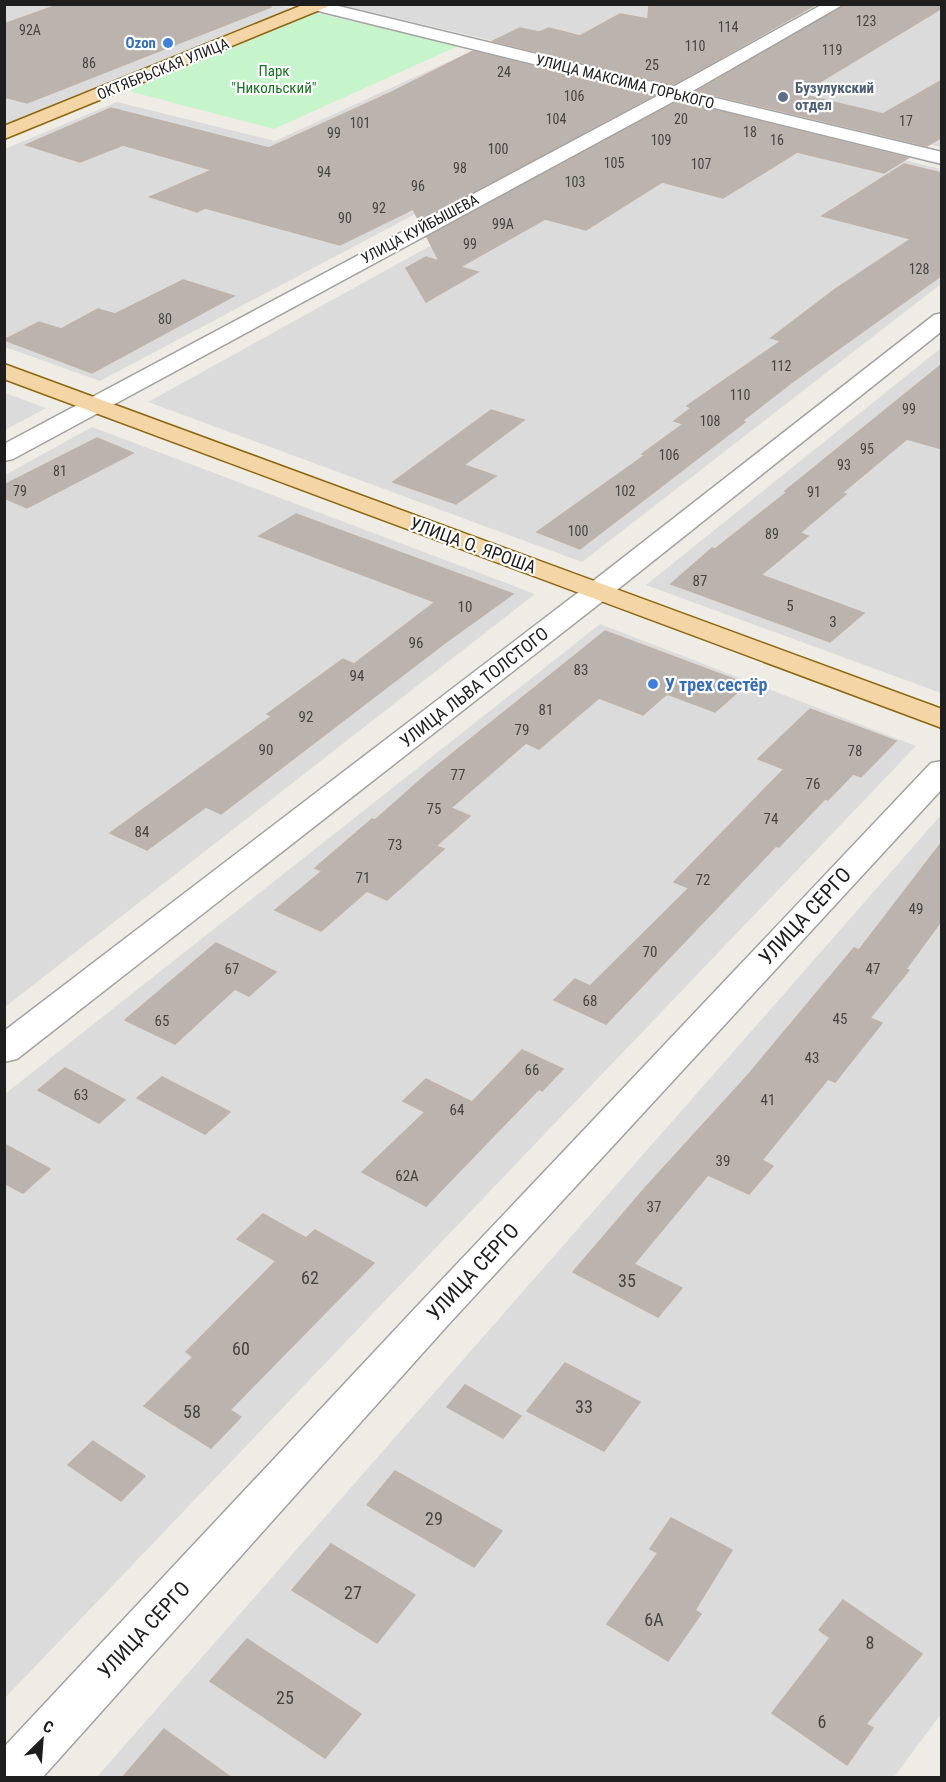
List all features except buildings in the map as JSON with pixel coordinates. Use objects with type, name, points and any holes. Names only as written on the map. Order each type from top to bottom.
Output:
[{"type":"main road","name":"ОКТЯБРЬСКАЯ УЛИЦА","points":[[4,134],[315,5]]},
{"type":"main road","name":"УЛИЦА О. ЯРОША","points":[[4,370],[942,719]]},
{"type":"street","name":"УЛИЦА КУЙБЫШЕВА","points":[[4,454],[674,94],[836,4]]},
{"type":"street","name":"УЛИЦА МАКСИМА ГОРЬКОГО","points":[[315,5],[942,158]]},
{"type":"street","name":"УЛИЦА ЛЬВА ТОЛСТОГО","points":[[4,1050],[598,591],[942,320]]},
{"type":"street","name":"УЛИЦА СЕРГО","points":[[9,1778],[441,1306],[942,770]]},
{"type":"shaded area","points":[[272,4],[292,9],[5,125],[5,5]]},
{"type":"shaded area","points":[[348,4],[805,5],[661,80],[345,6]]},
{"type":"shaded area","points":[[941,5],[941,147],[703,89]]},
{"type":"shaded area","points":[[465,54],[638,96],[100,381],[5,347],[5,149],[117,102],[275,141]]},
{"type":"shaded area","points":[[681,107],[941,169],[941,284],[582,562],[148,402]]},
{"type":"shaded area","points":[[941,348],[941,693],[646,585]]},
{"type":"shaded area","points":[[5,393],[46,408],[5,430]]},
{"type":"shaded area","points":[[92,427],[535,594],[5,1007],[5,475]]},
{"type":"shaded area","points":[[600,624],[916,746],[5,1698],[5,1094]]},
{"type":"shaded area","points":[[941,815],[941,1714],[894,1777],[96,1778]]},
{"type":"green space","name":"Парк \"Никольский\"","points":[[317,13],[458,46],[274,129],[128,91]]},
{"type":"place","name":"Ozon","points":[[168,43]]},
{"type":"place","name":"Бузулукский отдел","points":[[783,97]]},
{"type":"place","name":"У трех сестёр","points":[[653,684]]}]
